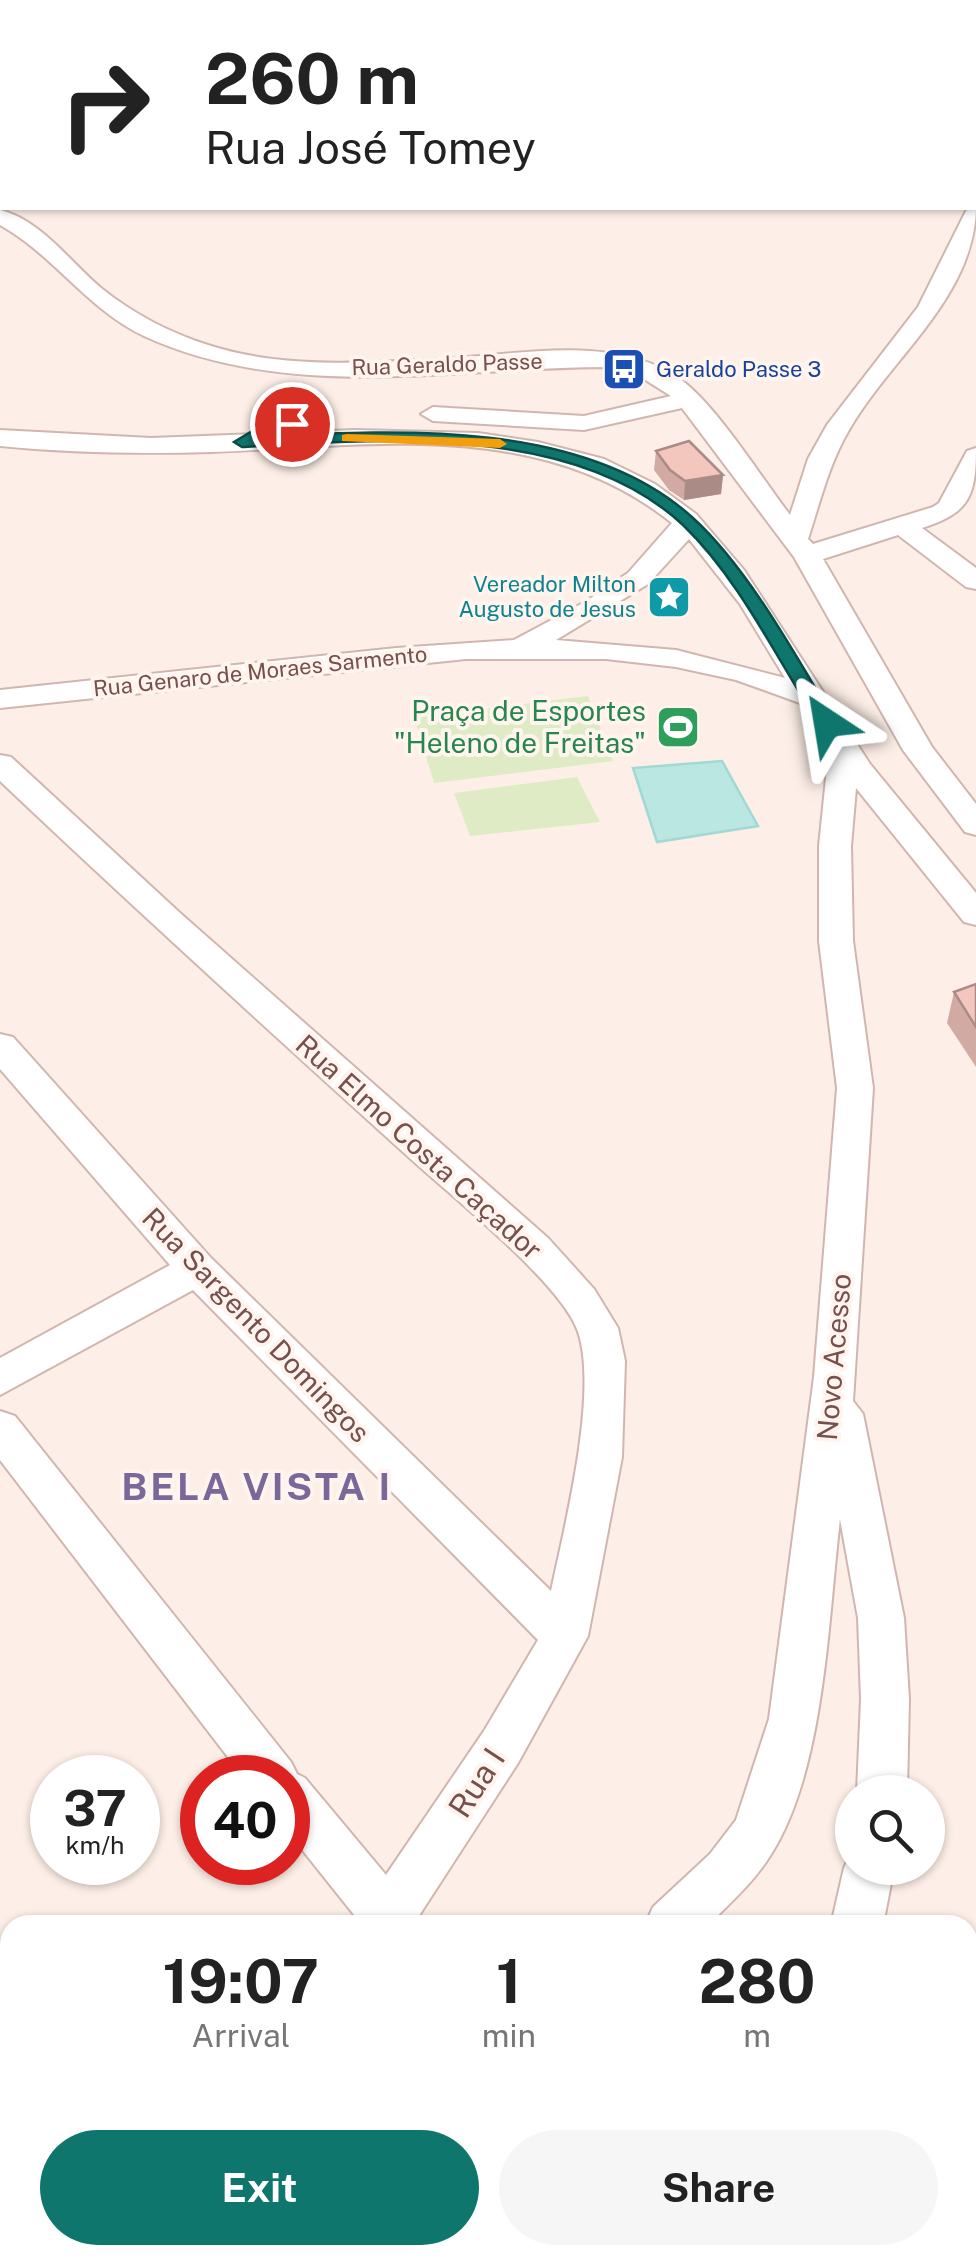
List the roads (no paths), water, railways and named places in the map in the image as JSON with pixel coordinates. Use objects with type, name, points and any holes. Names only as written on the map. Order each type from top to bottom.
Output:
[{"type":"street","points":[[976,212],[971,238],[922,321],[839,425],[821,459],[801,547],[905,528],[963,510],[976,456]]},
{"type":"street","name":"Rua Geraldo Passe","points":[[0,216],[46,245],[113,308],[154,331],[227,360],[340,368],[611,360],[652,372],[688,399],[801,547],[918,750],[948,794],[976,825]]},
{"type":"street","points":[[242,442],[277,426],[320,420],[436,414],[584,423],[688,399]]},
{"type":"street","points":[[0,438],[106,445],[294,438],[440,439],[540,450],[624,479],[687,520],[713,549],[771,630],[810,697],[882,804],[976,914]]},
{"type":"street","name":"Rua Genaro de Moraes Sarmento","points":[[521,646],[600,604],[650,570],[673,547],[687,520]]},
{"type":"street","points":[[905,528],[976,580]]},
{"type":"street","name":"Rua Genaro de Moraes Sarmento","points":[[0,699],[417,653],[521,646],[617,651],[700,665],[773,681],[810,697]]},
{"type":"street","name":"Novo Acesso","points":[[681,1915],[728,1870],[754,1837],[771,1798],[793,1719],[835,1377],[855,1088],[836,941],[835,846],[844,749]]},
{"type":"street","name":"Rua Elmo Costa Caçador","points":[[0,764],[168,922],[534,1248],[580,1300],[597,1328],[604,1361],[604,1407],[600,1457],[564,1636]]},
{"type":"street","points":[[882,804],[948,794]]},
{"type":"street","name":"Rua Sargento Domingos","points":[[0,1046],[197,1269],[564,1636]]},
{"type":"street","points":[[0,1378],[197,1269]]},
{"type":"street","points":[[835,1377],[880,1618],[885,1699],[883,1775]]},
{"type":"street","points":[[0,1428],[256,1755]]},
{"type":"street","name":"Rua I","points":[[391,1915],[501,1747],[564,1636]]},
{"type":"street","points":[[310,1823],[381,1915]]},
{"type":"street","points":[[859,1915],[865,1885]]},
{"type":"water","points":[[722,761],[758,826],[657,842],[633,768]]},
{"type":"place","name":"Geraldo Passe 3","points":[[624,369]]},
{"type":"place","name":"Vereador Milton Augusto de Jesus","points":[[669,597]]},
{"type":"place","name":"Praça de Esportes \"Heleno de Freitas\"","points":[[678,727]]},
{"type":"district","name":"BELA VISTA I","points":[[257,1487]]}]
